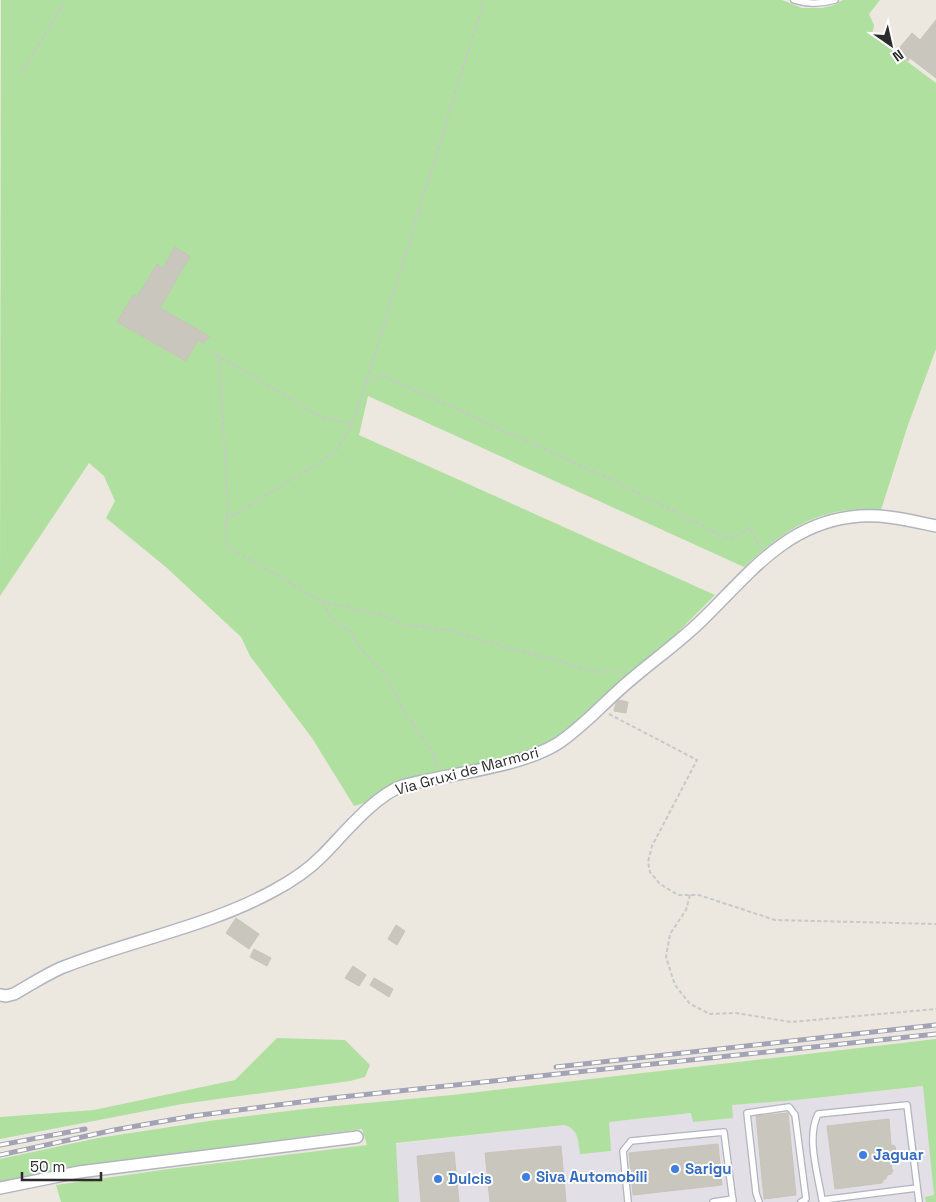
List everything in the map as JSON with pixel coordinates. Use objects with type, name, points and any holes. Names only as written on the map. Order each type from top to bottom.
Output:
[{"type":"street","name":"Via Gruxi de Marmori","points":[[0,996],[14,994],[62,968],[211,918],[241,907],[275,890],[319,859],[388,792],[403,786],[494,766],[533,755],[555,745],[574,732],[616,692],[673,647],[756,565],[783,544],[810,528],[850,517],[891,516],[936,526]]},
{"type":"street","points":[[0,1188],[79,1172],[357,1137]]},
{"type":"lane","points":[[794,0],[804,4],[822,4],[835,0]]},
{"type":"lane","points":[[917,1188],[822,1200],[812,1138],[814,1122],[818,1114],[906,1105],[919,1202]]},
{"type":"lane","points":[[759,1202],[756,1193],[747,1113],[789,1107],[795,1115],[806,1199],[801,1202]]},
{"type":"lane","points":[[628,1202],[622,1151],[631,1141],[724,1132],[733,1201],[713,1202]]},
{"type":"path","points":[[21,73],[66,0]]},
{"type":"path","points":[[226,520],[334,454],[353,424],[484,0]]},
{"type":"path","points":[[210,352],[321,417],[353,424]]},
{"type":"path","points":[[219,356],[228,508],[224,535],[230,548],[323,602],[384,615],[403,624],[454,631],[596,672],[622,671],[636,675]]},
{"type":"path","points":[[365,383],[384,376],[612,480],[724,537],[738,537],[750,527],[765,558]]},
{"type":"path","points":[[323,602],[330,617],[351,634],[360,648],[387,677],[406,714],[433,752],[440,778]]},
{"type":"path","points":[[596,712],[610,714],[697,760],[652,846],[648,862],[650,872],[660,884],[678,895],[699,895],[775,920],[936,924]]},
{"type":"path","points":[[690,895],[686,910],[670,934],[666,957],[675,985],[690,1004],[710,1014],[736,1013],[791,1022],[936,1009]]},
{"type":"shaded area","points":[[924,1086],[935,1202],[399,1202],[396,1144],[564,1125],[575,1131],[578,1137],[580,1154],[608,1127],[608,1122],[692,1113],[693,1122],[732,1118],[732,1105]]},
{"type":"green space","points":[[1,0],[782,0],[802,8],[822,8],[843,0],[880,0],[869,14],[874,25],[872,35],[936,83],[936,349],[908,425],[881,510],[860,509],[841,511],[806,522],[775,541],[744,567],[368,396],[359,435],[715,595],[675,635],[550,742],[507,757],[425,778],[354,806],[312,738],[250,656],[241,637],[167,568],[106,518],[115,501],[104,476],[89,463],[0,596]]},
{"type":"green space","points":[[277,1038],[345,1040],[370,1065],[365,1077],[350,1081],[182,1104],[0,1139],[0,1117],[94,1110],[235,1080]]},
{"type":"green space","points":[[936,1039],[936,1202],[926,1202],[925,1197],[934,1195],[923,1086],[732,1105],[733,1118],[693,1122],[691,1113],[609,1122],[611,1151],[580,1154],[578,1140],[573,1129],[564,1125],[396,1143],[399,1202],[61,1202],[56,1185],[367,1145],[362,1129],[69,1168],[0,1181],[0,1159],[98,1138],[209,1121]]},
{"type":"building","points":[[936,20],[936,78],[910,58],[908,61],[896,52],[912,33],[920,40]]},
{"type":"building","points":[[175,247],[190,256],[160,308],[209,336],[204,344],[198,340],[186,361],[117,322],[133,295],[137,297],[157,264],[163,268]]},
{"type":"building","points":[[619,700],[628,702],[626,713],[614,711]]},
{"type":"building","points":[[236,918],[259,934],[249,949],[226,933]]},
{"type":"building","points":[[396,925],[405,931],[397,945],[388,939]]},
{"type":"building","points":[[254,949],[271,958],[267,966],[250,957]]},
{"type":"building","points":[[353,966],[366,975],[359,986],[345,978]]},
{"type":"building","points":[[374,978],[393,989],[389,997],[370,985]]},
{"type":"building","points":[[788,1113],[796,1195],[764,1199],[756,1116]]},
{"type":"building","name":"Jaguar","points":[[889,1119],[891,1145],[895,1146],[896,1154],[891,1167],[893,1171],[891,1174],[887,1175],[882,1183],[835,1189],[827,1126]]},
{"type":"building","name":"Sarigu","points":[[718,1144],[722,1185],[633,1195],[629,1153]]},
{"type":"building","name":"Siva Automobili","points":[[561,1146],[566,1202],[490,1202],[485,1153]]},
{"type":"building","name":"Dulcis","points":[[454,1152],[459,1202],[421,1202],[417,1156]]},
{"type":"railway","points":[[556,1067],[936,1025]]},
{"type":"railway","points":[[0,1155],[114,1130],[193,1116],[332,1098],[936,1034]]},
{"type":"railway","points":[[0,1145],[85,1129]]},
{"type":"place","name":"Jaguar","points":[[863,1155]]},
{"type":"place","name":"Sarigu","points":[[675,1169]]},
{"type":"place","name":"Siva Automobili","points":[[526,1177]]},
{"type":"place","name":"Dulcis","points":[[438,1179]]}]
